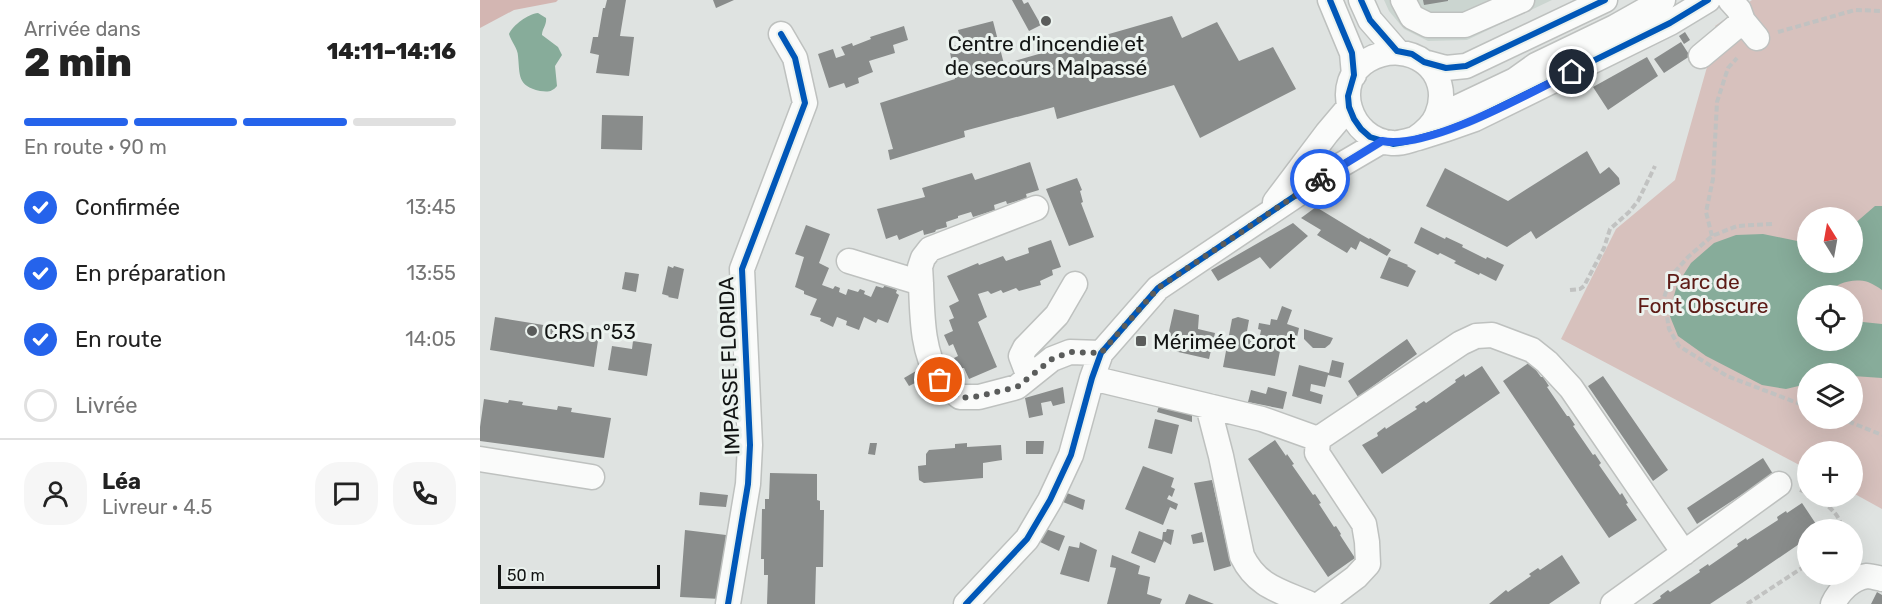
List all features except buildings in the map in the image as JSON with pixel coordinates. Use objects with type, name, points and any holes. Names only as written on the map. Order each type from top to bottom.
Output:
[{"type":"street","points":[[1330,0],[1352,53],[1354,75],[1348,96],[1353,118],[1360,129],[1370,137],[1393,144],[1444,131],[1475,119],[1670,23],[1708,0]]},
{"type":"street","points":[[1361,0],[1370,20],[1397,51]]},
{"type":"street","points":[[1403,0],[1412,17],[1428,26],[1465,25],[1522,0]]},
{"type":"street","points":[[1466,66],[1605,0]]},
{"type":"street","points":[[1437,117],[1515,80],[1536,65],[1615,27],[1663,0]]},
{"type":"street","points":[[1701,56],[1750,30],[1739,10],[1730,0]]},
{"type":"street","name":"IMPASSE FLORIDA","points":[[728,604],[748,484],[750,445],[742,269],[805,103],[795,58],[780,33]]},
{"type":"street","points":[[1354,75],[1365,62],[1380,54],[1397,51],[1412,54],[1433,70],[1441,93],[1440,105],[1437,117],[1428,129],[1416,138]]},
{"type":"street","points":[[1425,62],[1446,68],[1466,66],[1502,69],[1536,65]]},
{"type":"street","points":[[1262,219],[1349,107]]},
{"type":"street","points":[[966,604],[1027,539],[1050,500],[1071,455],[1101,353],[1158,288],[1341,165],[1382,141]]},
{"type":"street","points":[[1036,208],[930,249],[923,258],[920,267],[924,335],[930,360],[940,380],[960,398],[980,396],[1017,387],[1052,359],[1070,352],[1101,353]]},
{"type":"street","points":[[849,261],[921,283]]},
{"type":"street","points":[[1029,376],[1021,356],[1024,348],[1057,315],[1075,284]]},
{"type":"street","points":[[1318,439],[1461,342],[1476,336],[1492,335],[1532,350],[1547,362],[1571,388],[1684,553]]},
{"type":"street","points":[[1092,378],[1262,419],[1318,439]]},
{"type":"street","points":[[1208,406],[1242,556],[1249,570],[1261,582],[1310,604]]},
{"type":"street","points":[[1318,439],[1317,453],[1364,524],[1368,564],[1356,577],[1320,604]]},
{"type":"street","points":[[480,459],[592,477]]},
{"type":"street","points":[[1612,604],[1779,484]]},
{"type":"street","points":[[1833,604],[1837,596],[1849,584],[1867,576],[1882,579]]},
{"type":"path","points":[[1712,236],[1706,212],[1713,179],[1717,102],[1728,68],[1750,30],[1854,10],[1882,11]]},
{"type":"path","points":[[1570,290],[1584,286],[1604,248],[1610,229],[1638,201],[1655,166]]},
{"type":"path","points":[[1772,224],[1737,226],[1712,236],[1671,276],[1664,298],[1669,329],[1679,346],[1727,376],[1797,403]]},
{"type":"path","points":[[1863,427],[1882,435]]},
{"type":"path","points":[[1829,507],[1839,519]]},
{"type":"path","points":[[1747,604],[1797,571]]},
{"type":"shaded area","points":[[480,0],[558,0],[514,10],[480,28]]},
{"type":"shaded area","points":[[1384,0],[1552,0],[1467,40],[1428,41],[1404,29],[1389,11]]},
{"type":"shaded area","points":[[538,13],[546,18],[542,35],[558,47],[562,55],[555,66],[557,86],[548,91],[533,89],[523,83],[518,53],[509,34],[521,20]]},
{"type":"shaded area","points":[[1875,206],[1882,206],[1882,290],[1863,281],[1851,281],[1838,285],[1797,285],[1797,351],[1863,351],[1863,322],[1882,324],[1882,378],[1863,377],[1863,363],[1797,363],[1797,386],[1786,389],[1762,385],[1706,356],[1678,336],[1669,314],[1677,285],[1691,263],[1714,243],[1736,235],[1763,234],[1797,241],[1797,273],[1863,273],[1863,216]]},
{"type":"green space","name":"Parc de Font Obscure","points":[[1752,0],[1882,0],[1882,509],[1863,499],[1863,441],[1797,441],[1797,464],[1561,339],[1616,229],[1675,180],[1707,67],[1701,56],[1719,32],[1715,26]]},
{"type":"cycle path","points":[[1330,0],[1352,53],[1354,75],[1348,96],[1349,107],[1354,119],[1370,137],[1393,144],[1444,131],[1475,119],[1670,23],[1708,0]]},
{"type":"cycle path","points":[[1361,0],[1370,20],[1397,51],[1412,54],[1424,62],[1446,68],[1466,66],[1605,0]]},
{"type":"cycle path","points":[[728,604],[748,484],[750,445],[742,269],[805,103],[795,58],[781,34]]},
{"type":"cycle path","points":[[966,604],[1027,539],[1050,500],[1071,455],[1101,353],[1158,288],[1341,165],[1382,141]]},
{"type":"way so far","points":[[940,380],[960,398],[980,396],[1017,387],[1052,359],[1070,352],[1101,353],[1158,288],[1320,179]]},
{"type":"place","name":"Centre d'incendie et de secours Malpassé","points":[[1046,21]]},
{"type":"place","name":"CRS n°53","points":[[532,331]]},
{"type":"place","name":"Mérimée Corot","points":[[1141,341]]},
{"type":"route","points":[[1320,179],[1382,141],[1393,144],[1444,131],[1475,119],[1572,72]]}]
